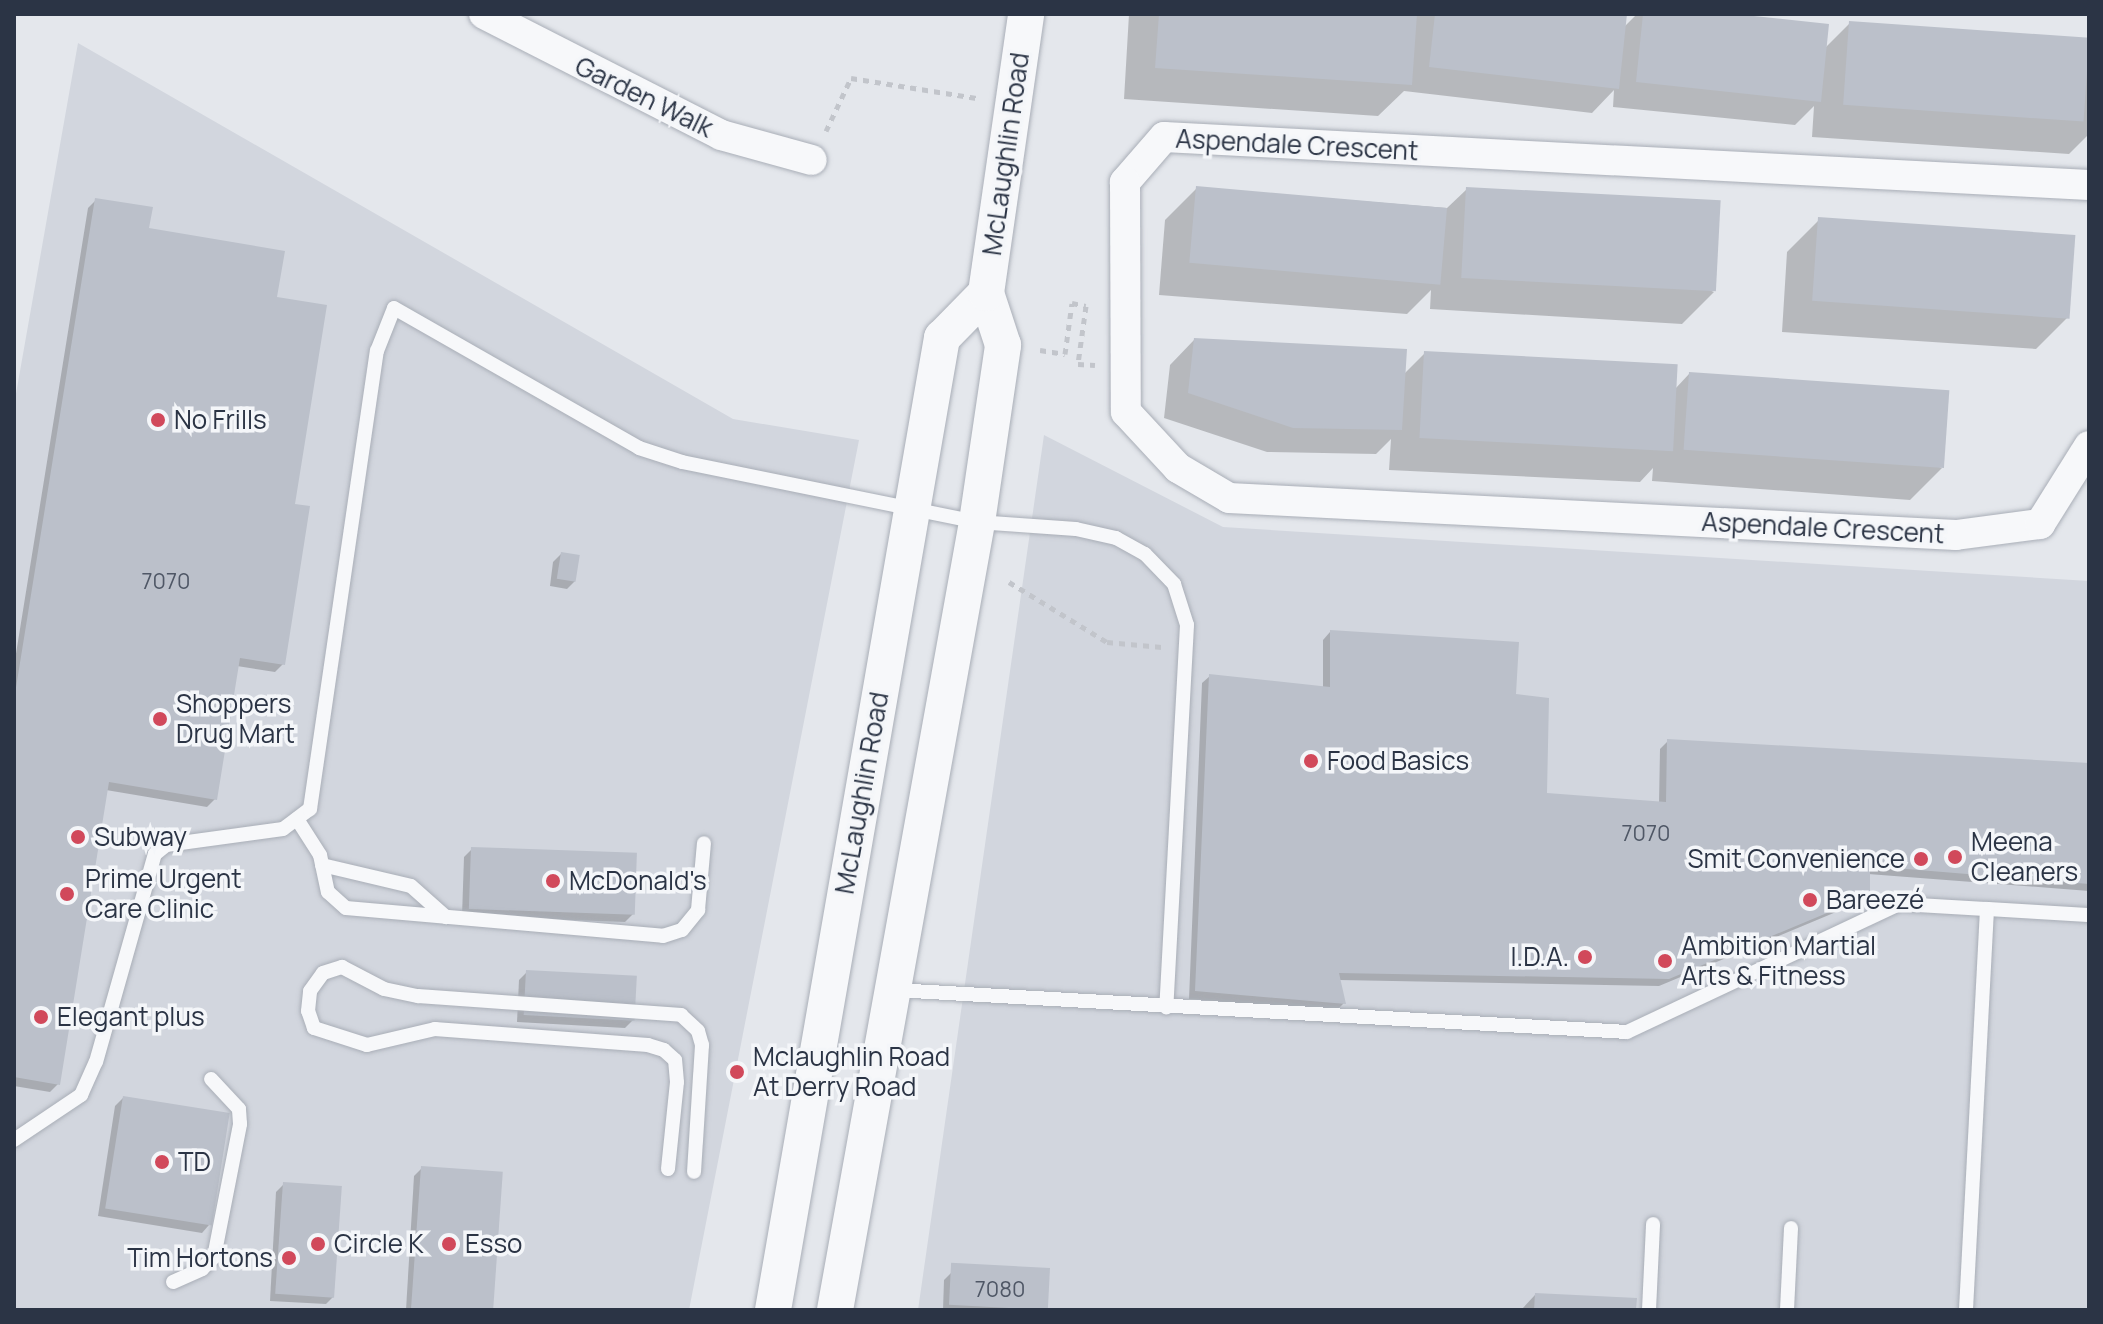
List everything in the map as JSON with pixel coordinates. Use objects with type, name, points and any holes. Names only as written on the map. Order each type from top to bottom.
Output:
[{"type":"street","name":"Garden Walk","points":[[484,14],[721,135],[812,160]]},
{"type":"street","name":"McLaughlin Road","points":[[835,1310],[977,522],[1003,345],[986,293],[1026,14]]},
{"type":"street","name":"Aspendale Crescent","points":[[2089,185],[1164,137],[1125,182],[1126,412],[1178,468],[1229,498],[1956,535],[2040,524],[2089,446]]},
{"type":"street","name":"McLaughlin Road","points":[[773,1310],[942,338],[986,293]]},
{"type":"lane","points":[[14,1140],[81,1095],[96,1062],[155,854],[166,845],[283,829],[310,809],[377,351],[394,308],[639,448],[977,522],[1076,529],[1116,538],[1145,554],[1174,584],[1187,625],[1166,1007]]},
{"type":"lane","points":[[297,819],[322,865],[328,892],[346,908],[663,936],[682,930],[698,910],[704,843]]},
{"type":"lane","points":[[322,865],[411,886],[446,917]]},
{"type":"lane","points":[[895,990],[1627,1032],[1899,904],[2089,915]]},
{"type":"lane","points":[[1966,1310],[1987,909]]},
{"type":"lane","points":[[668,1169],[677,1082],[675,1060],[664,1050],[435,1029],[367,1045],[314,1028],[308,1011],[310,991],[323,973],[342,967],[384,989],[418,996],[681,1015],[698,1031],[702,1045],[694,1172]]},
{"type":"lane","points":[[173,1282],[202,1269],[214,1257],[240,1124],[239,1109],[211,1079]]},
{"type":"lane","points":[[1649,1310],[1653,1224]]},
{"type":"lane","points":[[1787,1310],[1791,1228]]},
{"type":"path","points":[[812,160],[851,78],[1013,104]]},
{"type":"path","points":[[1003,345],[1065,354],[1072,303],[1086,306],[1078,364],[1126,368]]},
{"type":"path","points":[[1009,582],[1107,642],[1171,647]]},
{"type":"shaded area","points":[[78,43],[733,419],[859,440],[689,1310],[14,1310],[14,405]]},
{"type":"shaded area","points":[[1044,435],[1223,527],[2089,581],[2089,1310],[918,1310]]},
{"type":"building","points":[[1159,14],[1417,14],[1412,85],[1155,68]]},
{"type":"building","points":[[1435,14],[1627,14],[1619,89],[1429,67]]},
{"type":"building","points":[[1643,14],[1735,14],[1829,24],[1821,102],[1636,82]]},
{"type":"building","points":[[1849,21],[2089,38],[2084,122],[1843,105]]},
{"type":"building","points":[[1196,186],[1447,208],[1440,285],[1189,263]]},
{"type":"building","points":[[1466,187],[1721,200],[1716,291],[1461,278]]},
{"type":"building","points":[[95,198],[153,207],[149,228],[285,251],[277,297],[327,305],[295,504],[310,506],[285,665],[240,658],[217,800],[109,782],[60,1085],[14,1077],[14,700]]},
{"type":"building","points":[[1818,217],[2075,235],[2070,319],[1812,301]]},
{"type":"building","points":[[1194,338],[1407,349],[1402,430],[1293,428],[1188,393]]},
{"type":"building","points":[[1424,351],[1678,364],[1673,451],[1419,438]]},
{"type":"building","points":[[1689,372],[1949,390],[1944,468],[1684,450]]},
{"type":"building","points":[[561,552],[580,555],[576,582],[557,579]]},
{"type":"building","points":[[1330,630],[1519,642],[1516,694],[1549,698],[1547,793],[1666,802],[1667,739],[2089,763],[2089,884],[1870,866],[1870,895],[1669,979],[1339,973],[1346,1004],[1195,991],[1209,674],[1330,687]]},
{"type":"building","name":"McDonald's","points":[[471,847],[637,853],[635,915],[469,909]]},
{"type":"building","points":[[526,970],[637,976],[634,1021],[524,1015]]},
{"type":"building","points":[[123,1096],[230,1113],[212,1225],[105,1209]]},
{"type":"building","points":[[421,1166],[503,1172],[493,1310],[411,1310]]},
{"type":"building","points":[[283,1182],[342,1186],[334,1298],[275,1294]]},
{"type":"building","points":[[951,1263],[1050,1268],[1048,1310],[949,1305]]},
{"type":"building","points":[[1535,1293],[1637,1298],[1636,1310],[1534,1310]]},
{"type":"place","name":"No Frills","points":[[158,420]]},
{"type":"place","name":"Shoppers Drug Mart","points":[[160,719]]},
{"type":"place","name":"Food Basics","points":[[1311,761]]},
{"type":"place","name":"Subway","points":[[78,837]]},
{"type":"place","name":"Meena Cleaners","points":[[1955,857]]},
{"type":"place","name":"Smit Convenience","points":[[1921,859]]},
{"type":"place","name":"McDonald's","points":[[553,881]]},
{"type":"place","name":"Prime Urgent Care Clinic","points":[[67,894]]},
{"type":"place","name":"Bareezé","points":[[1810,900]]},
{"type":"place","name":"I.D.A.","points":[[1585,957]]},
{"type":"place","name":"Ambition Martial Arts & Fitness","points":[[1665,961]]},
{"type":"place","name":"Elegant plus","points":[[41,1017]]},
{"type":"place","name":"Mclaughlin Road At Derry Road","points":[[737,1072]]},
{"type":"place","name":"TD","points":[[162,1162]]},
{"type":"place","name":"Circle K","points":[[318,1244]]},
{"type":"place","name":"Esso","points":[[449,1244]]},
{"type":"place","name":"Tim Hortons","points":[[289,1258]]}]
